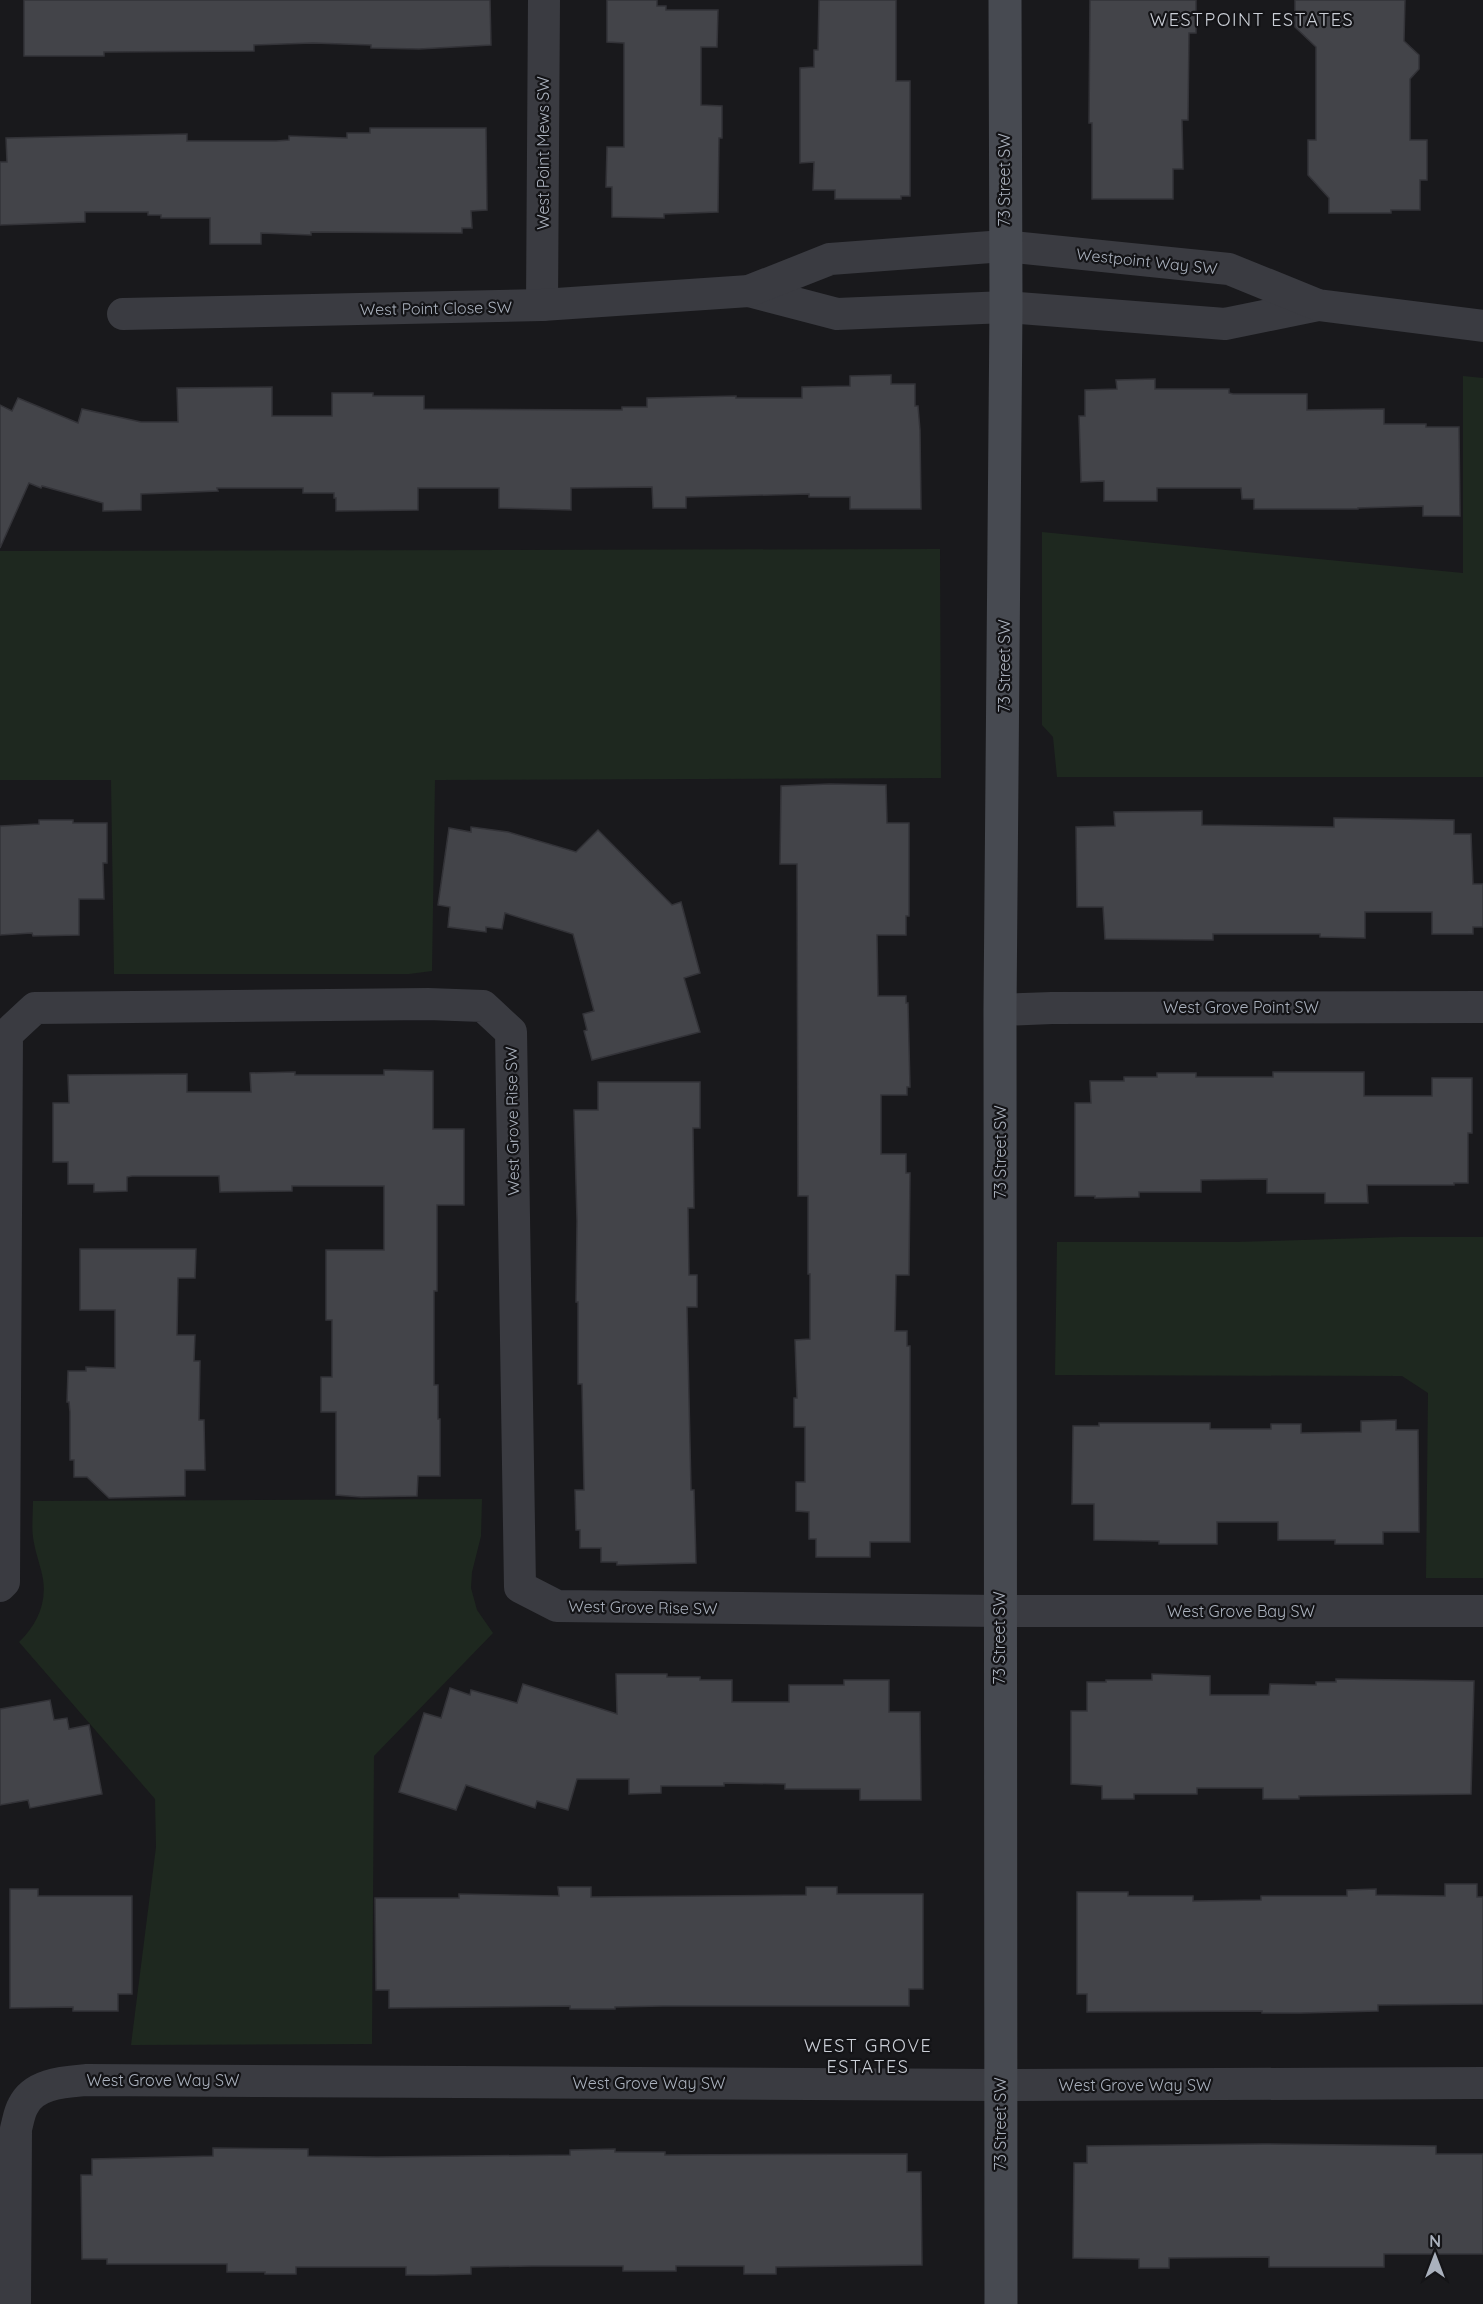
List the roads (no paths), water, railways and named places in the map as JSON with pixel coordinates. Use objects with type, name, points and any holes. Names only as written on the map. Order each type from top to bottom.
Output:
[{"type":"street","name":"West Point Mews SW","points":[[542,305],[544,0]]},
{"type":"street","name":"73 Street SW","points":[[1001,2304],[1000,1010],[1006,307],[1004,246],[1005,0]]},
{"type":"street","name":"West Point Close SW","points":[[123,314],[542,305],[748,291],[830,260],[1004,246]]},
{"type":"street","name":"Westpoint Way SW","points":[[1004,246],[1229,269],[1318,305],[1483,326]]},
{"type":"street","name":"West Point Close SW","points":[[748,291],[837,314],[1006,307]]},
{"type":"street","name":"Westpoint Way SW","points":[[1006,307],[1225,324],[1318,305]]},
{"type":"street","name":"West Grove Rise SW","points":[[0,1586],[4,1582],[8,1034],[35,1008],[428,1004],[483,1006],[511,1032],[520,1587],[557,1606],[999,1611]]},
{"type":"street","name":"West Grove Point SW","points":[[1000,1010],[1483,1007]]},
{"type":"street","name":"West Grove Bay SW","points":[[999,1611],[1483,1611]]},
{"type":"street","name":"West Grove Way SW","points":[[15,2304],[16,2129],[23,2105],[36,2090],[64,2082],[87,2080],[346,2080],[1000,2085],[1483,2083]]},
{"type":"district","name":"WESTPOINT ESTATES","points":[[1252,19]]},
{"type":"district","name":"WEST GROVE ESTATES","points":[[868,2055]]}]
